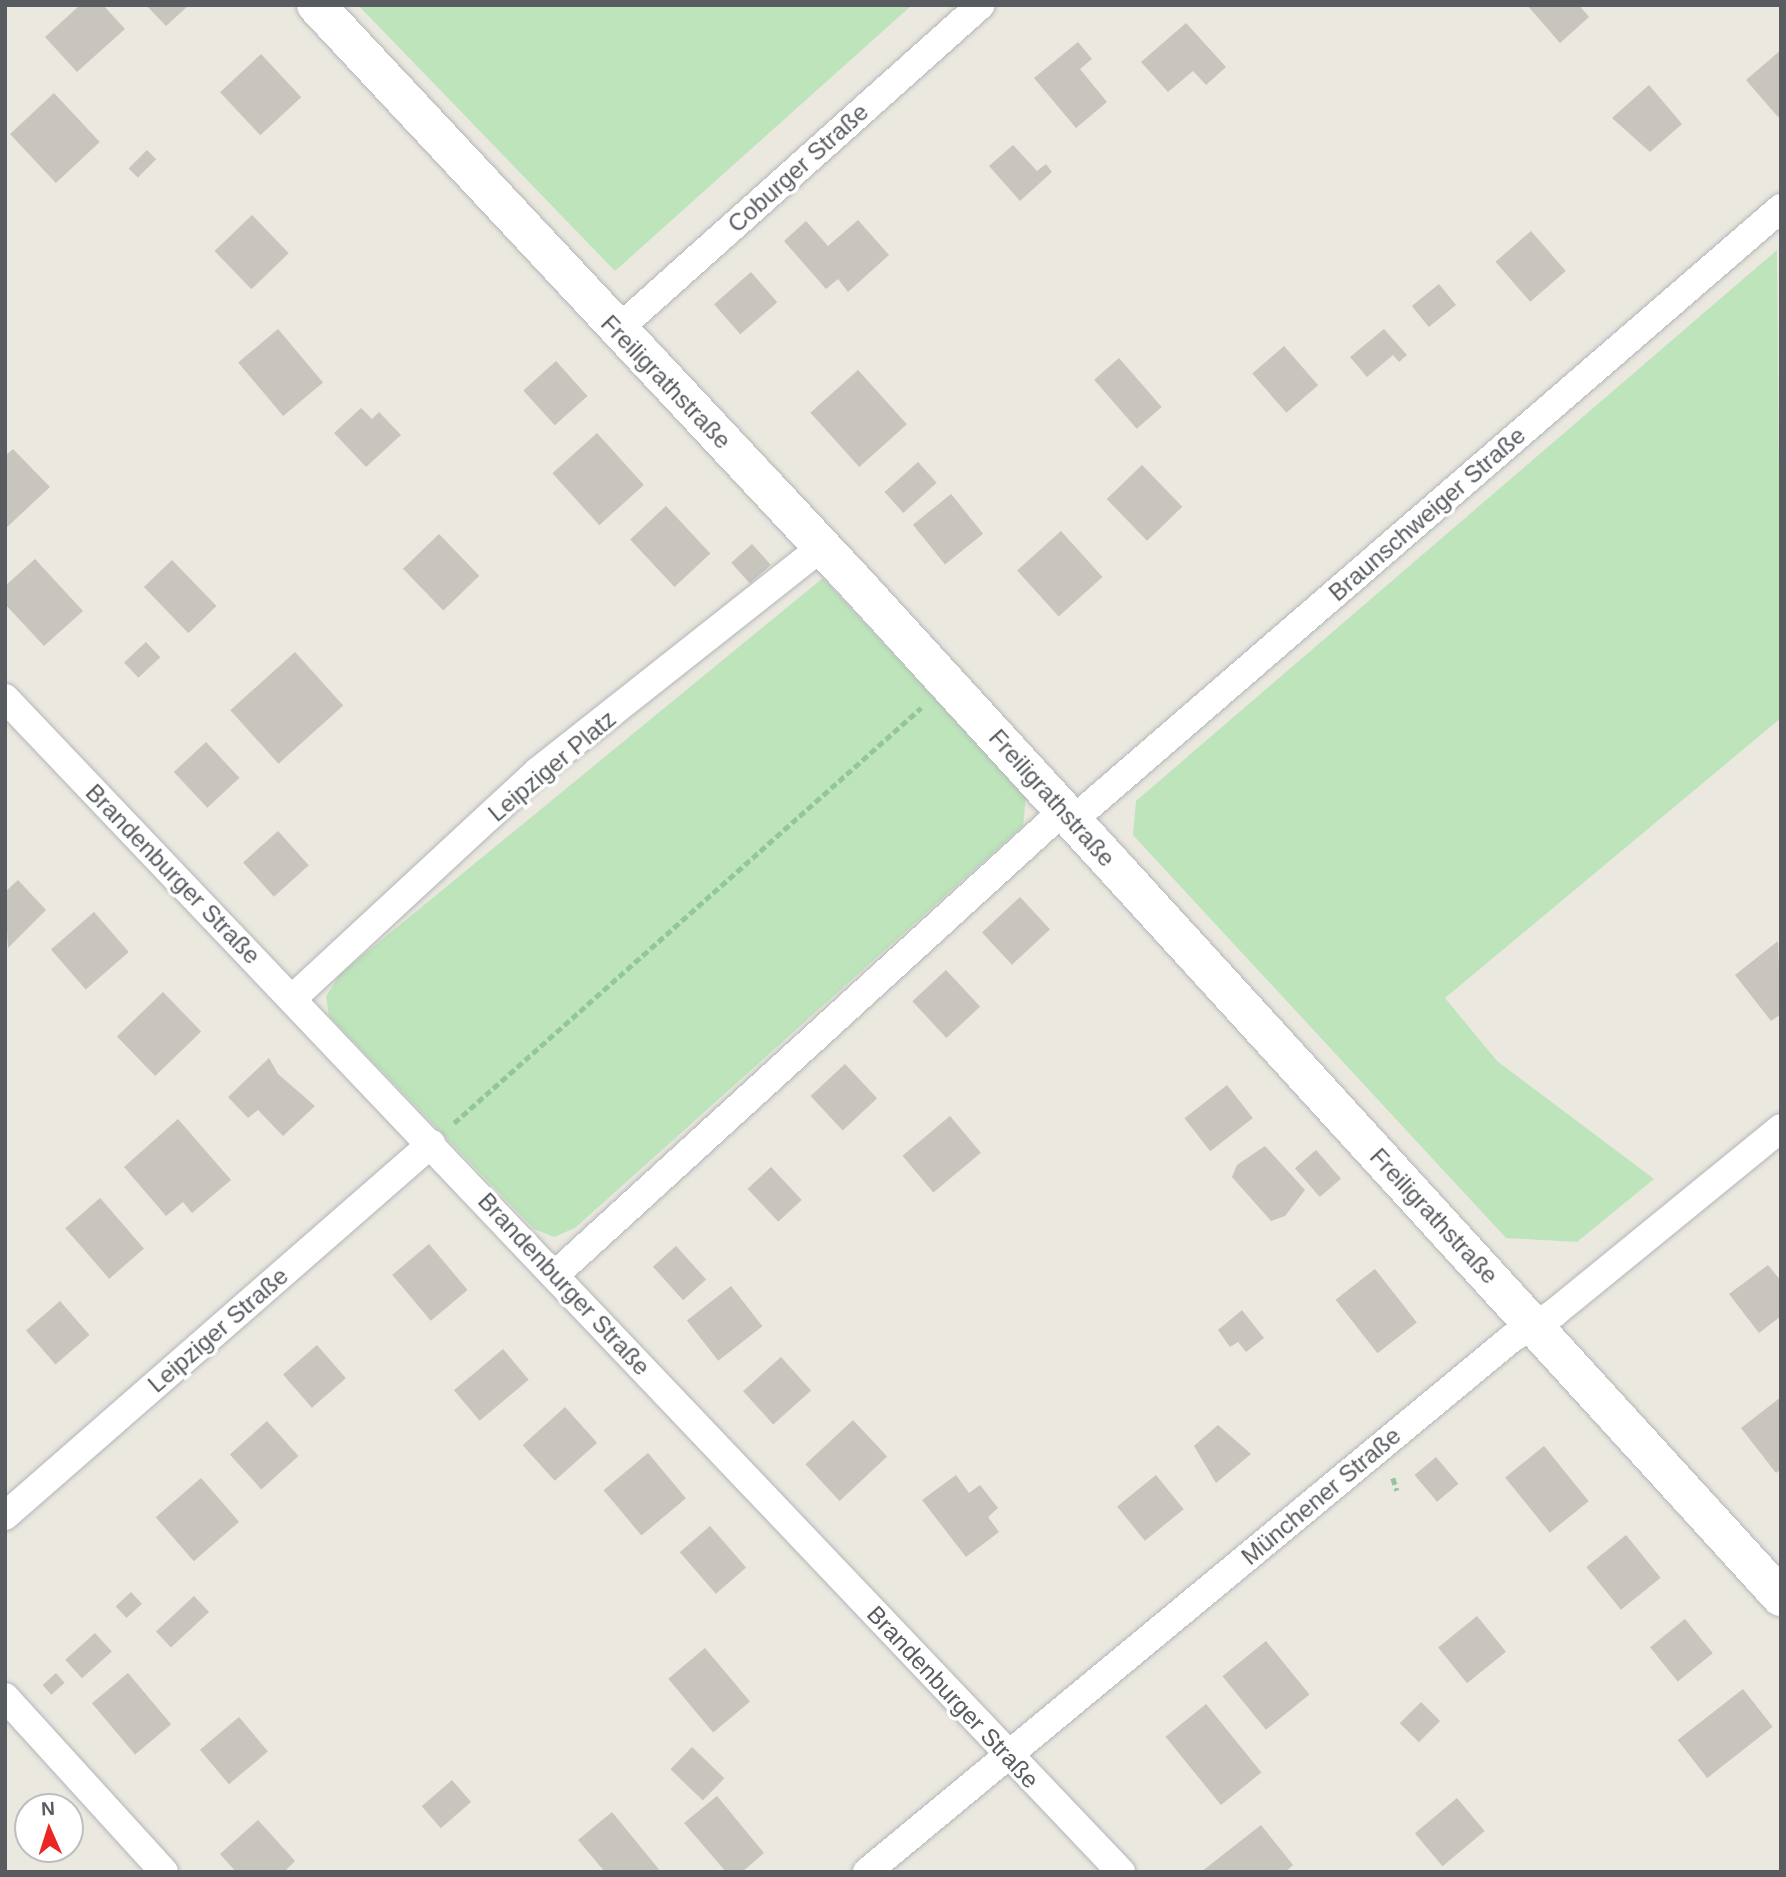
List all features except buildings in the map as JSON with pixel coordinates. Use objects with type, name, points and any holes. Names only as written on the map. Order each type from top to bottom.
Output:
[{"type":"street","name":"Freiligrathstraße","points":[[316,5],[616,331],[822,547],[1781,1597]]},
{"type":"street","name":"Coburger Straße","points":[[616,331],[980,5]]},
{"type":"street","name":"Braunschweiger Straße","points":[[1068,815],[1781,208]]},
{"type":"street","name":"Leipziger Platz","points":[[293,998],[538,771],[822,547]]},
{"type":"street","name":"Brandenburger Straße","points":[[5,698],[1121,1872]]},
{"type":"street","points":[[556,1275],[1068,815]]},
{"type":"street","name":"Münchener Straße","points":[[867,1872],[1534,1325],[1781,1128]]},
{"type":"street","name":"Leipziger Straße","points":[[5,1516],[431,1144]]},
{"type":"street","points":[[5,1697],[163,1872]]},
{"type":"path","points":[[431,1144],[947,684]]},
{"type":"green space","points":[[358,5],[912,5],[615,271]]},
{"type":"green space","points":[[1777,250],[1781,718],[1445,998],[1497,1061],[1654,1179],[1577,1242],[1506,1238],[1133,835],[1136,801]]},
{"type":"green space","points":[[823,578],[1026,797],[1023,826],[575,1228],[554,1237],[534,1229],[329,1016],[326,997],[340,974]]}]
